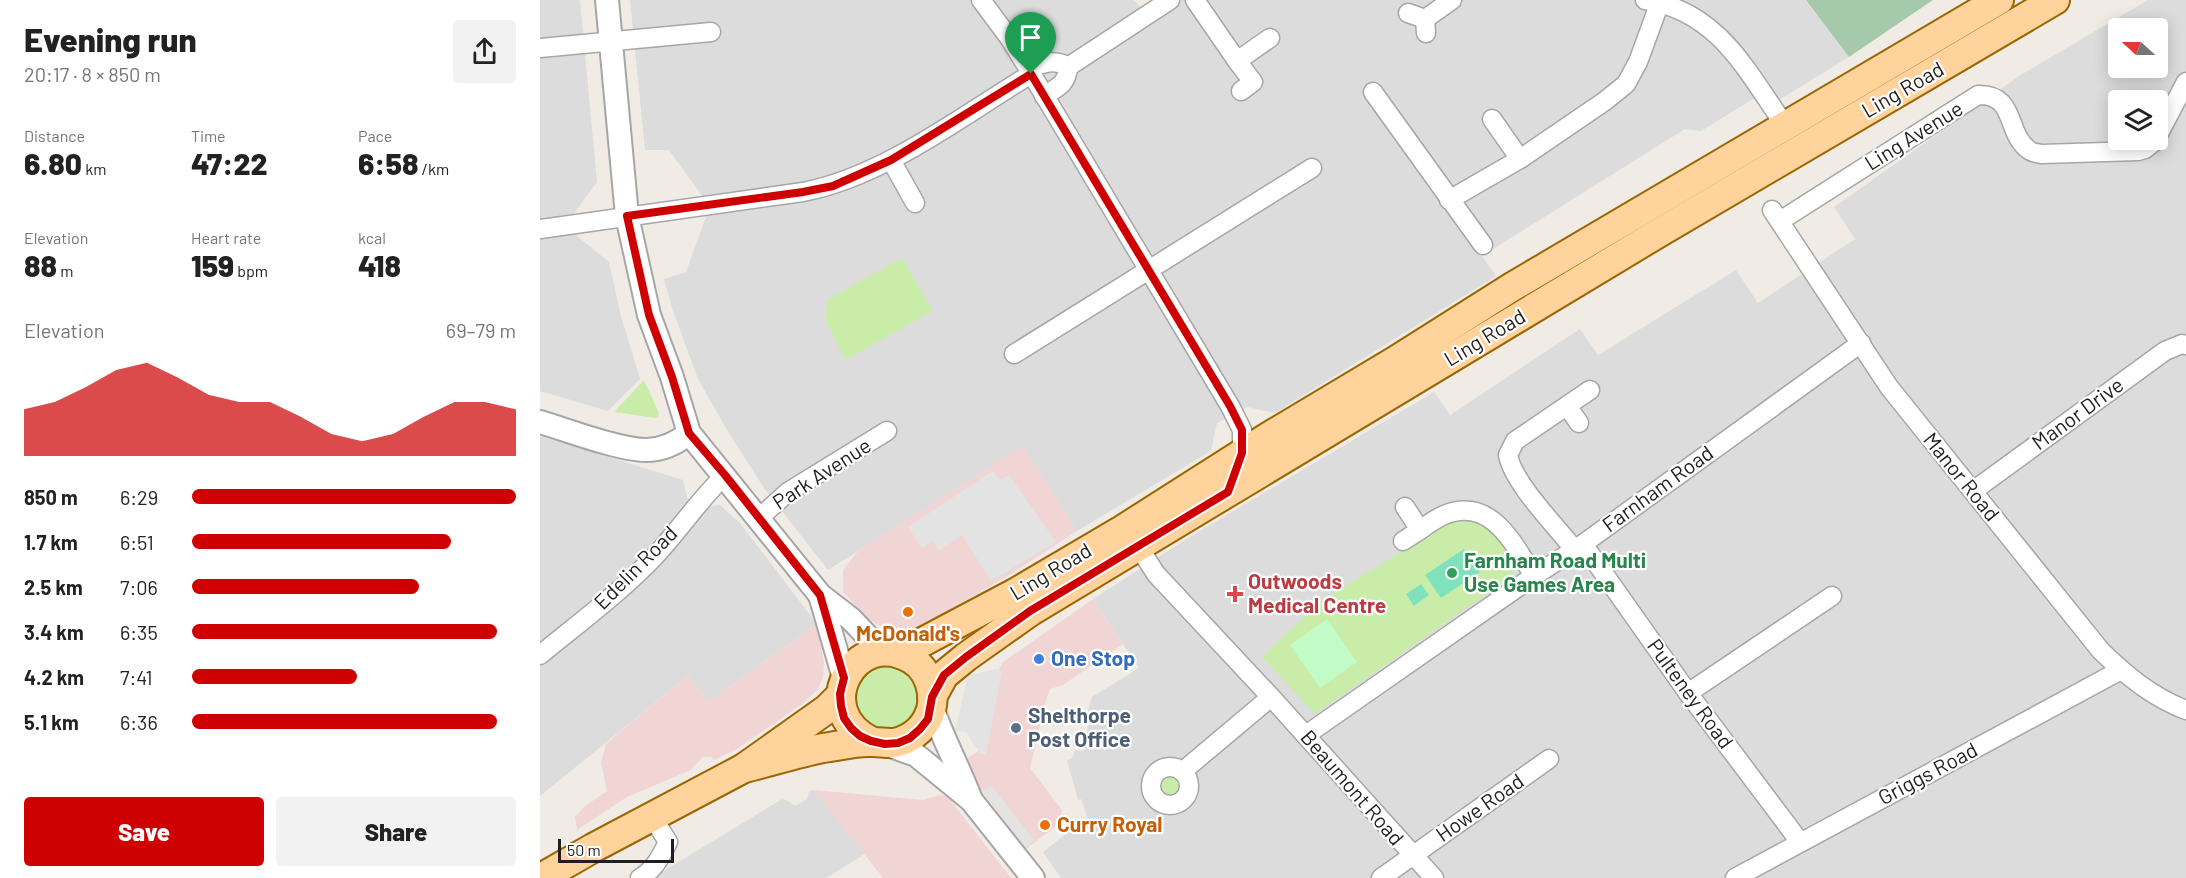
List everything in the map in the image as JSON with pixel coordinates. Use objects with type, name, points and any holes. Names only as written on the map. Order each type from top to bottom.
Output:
[{"type":"main road","name":"Ling Road","points":[[894,653],[1015,593],[1122,530],[1242,453],[1512,287],[1999,0]]},
{"type":"main road","name":"Ling Road","points":[[932,702],[944,675],[1030,611],[1669,227],[2055,0]]},
{"type":"main road","points":[[1228,492],[1242,453]]},
{"type":"main road","points":[[541,878],[744,768],[827,710],[852,667],[862,658],[875,653],[894,653],[913,660],[923,670],[930,683],[932,702],[928,719],[910,738],[898,743],[822,749],[744,768]]},
{"type":"main road","points":[[842,687],[841,706],[851,728],[860,736],[878,743]]},
{"type":"street","points":[[607,0],[627,216],[649,315],[672,377],[689,433],[820,595],[851,619],[869,638],[894,653]]},
{"type":"street","points":[[981,0],[1030,71],[1230,406],[1242,430],[1242,453]]},
{"type":"street","points":[[1068,67],[1170,0]]},
{"type":"street","points":[[1195,0],[1253,82],[1241,91]]},
{"type":"street","points":[[1408,13],[1426,26],[1452,0]]},
{"type":"street","points":[[1449,200],[1520,159],[1626,84],[1638,62],[1652,1],[1702,21],[1728,43],[1786,127]]},
{"type":"street","points":[[540,48],[711,32]]},
{"type":"street","points":[[1237,61],[1270,38]]},
{"type":"street","points":[[540,229],[833,186],[891,160],[1030,71],[1060,61],[1068,67]]},
{"type":"street","points":[[1044,96],[1060,86],[1067,77],[1068,67]]},
{"type":"street","name":"Ling Avenue","points":[[2168,116],[2186,82]]},
{"type":"street","points":[[1372,92],[1483,245]]},
{"type":"street","name":"Ling Avenue","points":[[1776,215],[1978,95],[1990,95],[2000,100],[2027,156],[2140,150]]},
{"type":"street","points":[[1492,119],[1520,159]]},
{"type":"street","points":[[891,160],[915,203]]},
{"type":"street","points":[[1014,354],[1312,168]]},
{"type":"street","name":"Manor Road","points":[[1776,215],[1889,387],[2101,651],[2121,670],[2163,701],[2186,710]]},
{"type":"street","name":"Farnham Road","points":[[1306,735],[1578,547],[1861,343]]},
{"type":"street","name":"Manor Drive","points":[[1973,491],[2165,351],[2182,344],[2186,345]]},
{"type":"street","points":[[1579,423],[1567,406],[1590,390]]},
{"type":"street","name":"Pulteney Road","points":[[1567,406],[1515,441],[1508,455],[1511,468],[1528,493],[1578,547],[1800,842]]},
{"type":"street","points":[[540,422],[614,444],[644,450],[665,447],[680,441],[689,433]]},
{"type":"street","name":"Park Avenue","points":[[759,518],[788,492],[887,431]]},
{"type":"street","name":"Edelin Road","points":[[540,655],[630,581],[657,554],[707,492],[725,475]]},
{"type":"street","points":[[1405,507],[1420,530]]},
{"type":"street","points":[[1403,541],[1442,516],[1454,512],[1473,511],[1485,515],[1500,527],[1533,576]]},
{"type":"street","name":"Beaumont Road","points":[[1138,546],[1156,574],[1306,735],[1434,878]]},
{"type":"street","points":[[820,595],[842,687]]},
{"type":"street","points":[[1688,693],[1832,596]]},
{"type":"street","name":"Griggs Road","points":[[1735,878],[2121,670]]},
{"type":"street","points":[[1183,771],[1271,697]]},
{"type":"street","points":[[932,702],[942,736],[959,767],[971,800]]},
{"type":"street","points":[[878,743],[916,755],[971,800],[1033,878]]},
{"type":"street","name":"Howe Road","points":[[1381,878],[1549,759]]},
{"type":"street","points":[[640,878],[660,860],[668,842],[652,816]]},
{"type":"shaded area","points":[[540,0],[580,0],[597,182],[569,220],[572,232],[609,262],[621,316],[640,379],[608,411],[540,391]]},
{"type":"shaded area","points":[[630,0],[1133,0],[1144,10],[1156,0],[1806,0],[1849,57],[1779,100],[1771,88],[1701,131],[1685,129],[1482,256],[1496,276],[1275,413],[1247,407],[1217,423],[1211,451],[1077,531],[1023,447],[828,570],[764,488],[727,430],[698,379],[673,311],[664,279],[686,272],[707,214],[705,200],[669,150],[645,150]]},
{"type":"shaded area","points":[[2148,0],[2186,0],[2186,878],[1061,878],[1043,852],[1087,817],[1081,799],[1078,800],[1067,760],[1072,758],[1075,750],[1084,751],[1089,721],[1085,720],[1092,697],[1139,668],[1093,599],[1193,535],[1434,392],[1450,415],[1580,329],[1598,355],[1736,270],[1758,303],[1855,239],[1834,207],[2019,76],[2108,24],[2108,78],[2168,78],[2168,18],[2117,18]]},
{"type":"shaded area","points":[[540,436],[683,480],[687,498],[700,508],[720,505],[740,523],[817,624],[708,702],[688,676],[540,796]]},
{"type":"shaded area","points":[[1023,446],[1077,531],[1014,572],[915,630],[900,634],[889,631],[865,617],[843,592],[843,570],[858,551]]},
{"type":"shaded area","points":[[993,471],[1000,480],[1009,475],[1056,542],[991,581],[962,535],[939,551],[933,541],[922,548],[908,527]]},
{"type":"shaded area","points":[[1093,599],[1123,644],[1063,685],[1050,689],[1030,768],[1062,810],[1060,823],[1026,849],[979,787],[963,761],[977,752],[980,745],[998,671],[1003,662]]},
{"type":"shaded area","points":[[817,624],[824,663],[823,678],[817,690],[802,704],[737,749],[714,760],[711,757],[703,757],[691,770],[627,797],[577,830],[575,817],[585,806],[607,791],[601,763],[606,744],[622,730],[688,676],[708,702]]},
{"type":"shaded area","points":[[996,669],[1002,671],[986,755],[980,753],[966,732],[955,731],[968,675]]},
{"type":"shaded area","points":[[991,785],[1034,840],[1025,847],[983,791]]},
{"type":"shaded area","points":[[814,790],[865,854],[826,878],[652,878],[782,799],[795,806],[807,799],[809,791]]},
{"type":"shaded area","points":[[814,790],[923,800],[939,795],[947,796],[1011,878],[883,878]]},
{"type":"green space","points":[[1806,0],[1933,0],[1849,57]]},
{"type":"green space","points":[[902,258],[933,311],[845,360],[826,321],[827,300]]},
{"type":"green space","points":[[644,380],[659,413],[658,417],[614,412]]},
{"type":"green space","points":[[1468,518],[1485,525],[1500,539],[1515,568],[1512,576],[1315,714],[1262,657],[1322,600],[1450,522]]},
{"type":"green space","name":"Farnham Road Multi Use Games Area","points":[[1464,549],[1480,572],[1441,598],[1425,575]]},
{"type":"green space","points":[[1421,584],[1429,595],[1414,606],[1406,594]]},
{"type":"green space","points":[[1327,619],[1357,662],[1320,688],[1290,645]]},
{"type":"green space","points":[[874,664],[896,664],[902,667],[916,685],[918,703],[914,714],[907,723],[897,728],[887,730],[876,728],[865,722],[855,709],[853,688]]},
{"type":"green space","points":[[1170,767],[1184,772],[1189,786],[1184,800],[1170,805],[1156,800],[1151,786],[1156,772]]},
{"type":"place","name":"Farnham Road Multi Use Games Area","points":[[1452,573]]},
{"type":"place","name":"Outwoods Medical Centre","points":[[1235,594]]},
{"type":"place","name":"McDonald's","points":[[908,612]]},
{"type":"place","name":"One Stop","points":[[1039,659]]},
{"type":"place","name":"Shelthorpe Post Office","points":[[1016,728]]},
{"type":"place","name":"Curry Royal","points":[[1045,825]]},
{"type":"route","points":[[1031,74],[1230,406],[1242,430],[1242,453],[1228,492],[1030,611],[966,657],[944,675],[932,697],[928,719],[920,729],[910,738],[898,743],[878,744],[860,736],[844,718],[840,694],[844,678],[820,595],[689,433],[672,377],[649,315],[627,216],[833,186],[891,160],[1031,74]]}]
